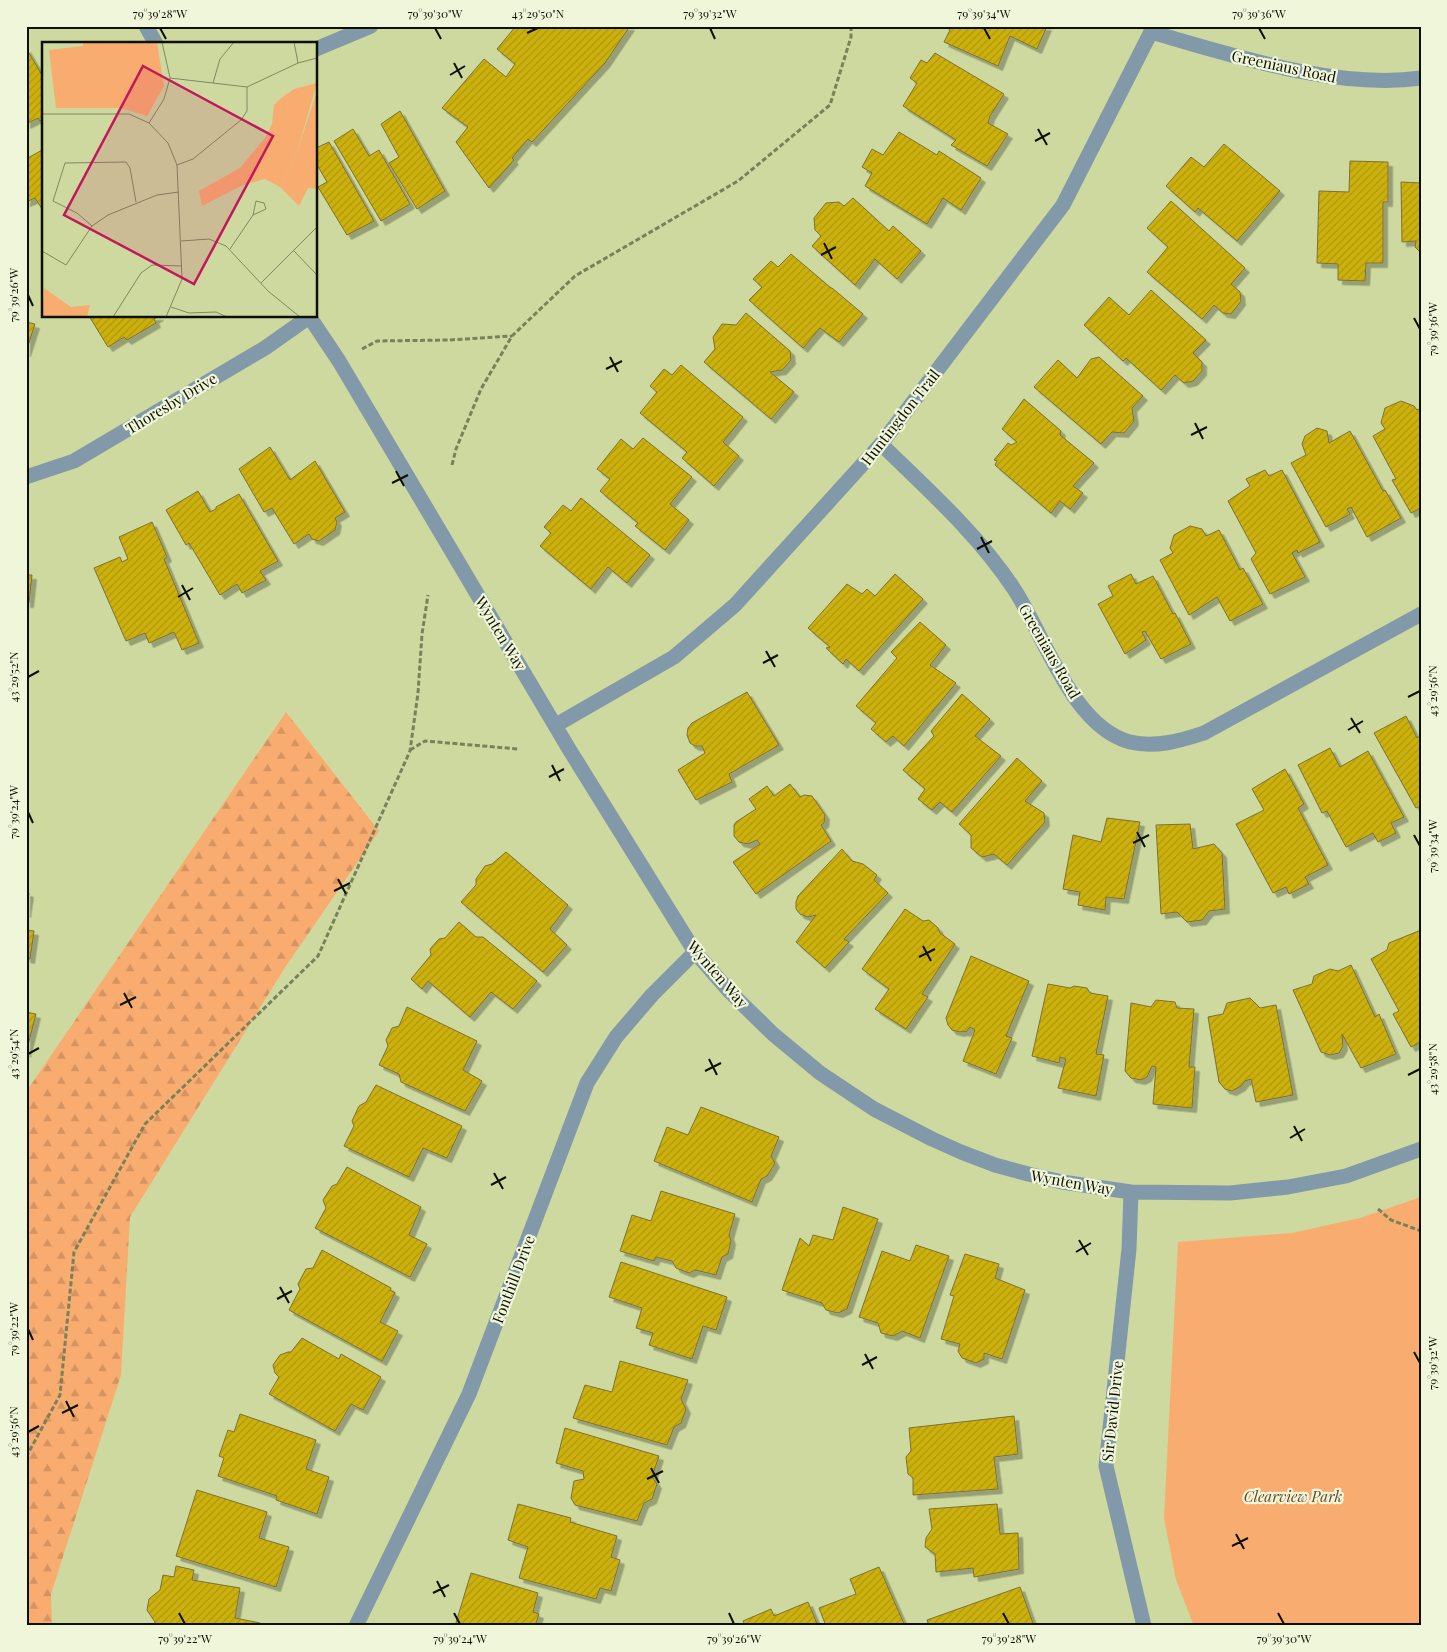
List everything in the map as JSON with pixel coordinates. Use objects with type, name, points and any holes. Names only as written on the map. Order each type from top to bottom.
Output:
[{"type":"street","points":[[146,26],[155,42]]},
{"type":"street","points":[[318,48],[371,26]]},
{"type":"street","name":"Greeniaus Road","points":[[1151,29],[1230,55],[1311,73],[1371,80],[1421,78]]},
{"type":"street","name":"Huntingdon Trail","points":[[556,725],[674,657],[736,605],[881,444],[1063,205],[1151,29]]},
{"type":"street","name":"Thoresby Drive","points":[[26,477],[74,460],[264,348],[308,318]]},
{"type":"street","name":"Wynten Way","points":[[310,318],[339,361],[569,749],[695,952],[730,992],[772,1034],[820,1073],[874,1109],[932,1139],[995,1165],[1062,1182],[1131,1192],[1230,1193],[1288,1188],[1346,1176],[1421,1149]]},
{"type":"street","name":"Greeniaus Road","points":[[881,444],[952,514],[986,551],[1014,590],[1068,687],[1089,716],[1111,734],[1129,742],[1150,744],[1177,742],[1204,733],[1421,614]]},
{"type":"street","name":"Fonthill Drive","points":[[356,1626],[470,1394],[587,1083],[616,1037],[652,995],[695,952]]},
{"type":"street","name":"Sir David Drive","points":[[1131,1192],[1129,1249],[1106,1466],[1144,1626]]},
{"type":"path","points":[[452,465],[456,450],[481,389],[512,336],[575,276],[738,181],[830,105],[851,37],[851,26]]},
{"type":"path","points":[[339,361],[377,341],[449,340],[512,336]]},
{"type":"path","points":[[26,1457],[60,1396],[74,1252],[145,1124],[318,956],[410,751],[428,595]]},
{"type":"path","points":[[410,751],[425,741],[518,749]]},
{"type":"path","points":[[1378,1209],[1391,1220],[1421,1231]]},
{"type":"green space","points":[[286,712],[379,831],[286,966],[130,1217],[121,1375],[51,1594],[52,1626],[26,1626],[26,1092]]},
{"type":"green space","name":"Clearview Park","points":[[1421,1197],[1421,1626],[1194,1626],[1176,1580],[1164,1518],[1178,1242],[1292,1233],[1360,1218]]},
{"type":"building","points":[[516,26],[630,26],[605,63],[532,142],[528,139],[512,158],[514,160],[489,188],[456,142],[468,127],[442,108],[484,59],[506,77],[515,64],[497,49]]},
{"type":"building","points":[[945,26],[1047,26],[1037,49],[1010,36],[998,66],[944,42],[950,30]]},
{"type":"building","points":[[26,48],[42,75],[42,120],[40,121],[38,118],[26,124]]},
{"type":"building","points":[[935,53],[1004,94],[990,116],[988,123],[1008,134],[987,166],[951,145],[956,140],[903,106],[917,83],[910,78],[921,60],[927,63]]},
{"type":"building","points":[[400,111],[445,191],[417,209],[389,163],[399,157],[381,124]]},
{"type":"building","points":[[353,129],[369,156],[379,150],[410,204],[381,221],[334,141]]},
{"type":"building","points":[[899,132],[937,155],[939,151],[981,178],[961,210],[943,198],[927,224],[865,186],[872,173],[862,167],[872,149],[883,155]]},
{"type":"building","points":[[329,142],[374,221],[347,235],[318,187],[327,182],[318,166],[318,147]]},
{"type":"building","points":[[1224,144],[1280,191],[1237,241],[1198,208],[1195,212],[1166,186],[1191,157],[1204,167]]},
{"type":"building","points":[[42,150],[42,209],[35,198],[26,202],[26,159]]},
{"type":"building","points":[[1350,161],[1388,162],[1388,202],[1383,202],[1383,263],[1366,263],[1365,281],[1338,280],[1338,264],[1317,263],[1319,191],[1349,192]]},
{"type":"building","points":[[1401,182],[1421,183],[1421,253],[1415,247],[1416,241],[1402,242]]},
{"type":"building","points":[[853,198],[889,231],[893,226],[921,251],[897,279],[875,259],[855,285],[812,246],[821,236],[815,230],[814,218],[826,203],[839,202],[844,206]]},
{"type":"building","points":[[1171,201],[1245,268],[1231,284],[1240,292],[1241,301],[1231,314],[1223,313],[1214,305],[1202,319],[1147,272],[1168,247],[1147,228]]},
{"type":"building","points":[[791,254],[863,314],[839,342],[820,328],[803,348],[749,300],[762,287],[753,279],[771,261],[778,267]]},
{"type":"building","points":[[1151,290],[1206,340],[1193,353],[1202,362],[1202,371],[1193,381],[1184,383],[1175,375],[1161,390],[1126,358],[1123,361],[1084,325],[1109,297],[1129,315]]},
{"type":"building","points":[[746,313],[790,351],[791,360],[782,370],[770,372],[794,392],[771,419],[704,362],[715,349],[713,337],[722,324],[736,325]]},
{"type":"building","points":[[90,318],[156,318],[154,319],[156,323],[127,340],[124,337],[108,347]]},
{"type":"building","points":[[26,322],[35,324],[26,352]]},
{"type":"building","points":[[1099,357],[1143,396],[1132,408],[1134,421],[1124,433],[1112,432],[1101,444],[1034,387],[1058,360],[1077,378],[1091,359]]},
{"type":"building","points":[[681,365],[743,417],[723,442],[739,456],[714,486],[682,458],[687,452],[640,413],[657,392],[650,386],[664,369],[672,375]]},
{"type":"building","points":[[1024,399],[1061,431],[1060,435],[1094,463],[1073,486],[1083,493],[1070,509],[1060,501],[1051,513],[995,465],[997,461],[994,460],[1008,443],[1011,445],[1017,442],[1002,429]]},
{"type":"building","points":[[1401,401],[1414,406],[1417,410],[1421,408],[1421,508],[1411,513],[1392,480],[1396,479],[1373,436],[1385,429],[1381,423],[1385,408]]},
{"type":"building","points":[[1317,428],[1327,431],[1329,443],[1350,431],[1383,491],[1385,490],[1401,518],[1367,537],[1351,507],[1347,509],[1350,514],[1326,527],[1291,463],[1306,455],[1302,444],[1305,436]]},
{"type":"building","points":[[643,438],[692,477],[670,504],[689,520],[665,550],[635,526],[638,523],[600,491],[610,479],[597,469],[621,439],[633,449]]},
{"type":"building","points":[[270,447],[290,480],[315,461],[345,512],[335,518],[337,522],[335,530],[319,541],[312,539],[309,534],[294,544],[272,508],[264,512],[239,469]]},
{"type":"building","points":[[1265,470],[1269,476],[1282,470],[1320,542],[1298,553],[1297,550],[1292,553],[1305,577],[1270,594],[1251,559],[1256,553],[1228,501],[1250,486],[1246,479]]},
{"type":"building","points":[[198,491],[210,512],[239,494],[278,561],[260,571],[266,580],[242,593],[237,584],[220,595],[189,543],[186,545],[166,510]]},
{"type":"building","points":[[581,498],[650,555],[627,583],[608,567],[591,589],[540,546],[551,533],[544,527],[563,505],[571,511]]},
{"type":"building","points":[[152,522],[167,557],[164,559],[199,643],[182,650],[174,632],[149,643],[145,633],[126,641],[94,568],[120,557],[122,562],[128,559],[119,537]]},
{"type":"building","points":[[1190,526],[1202,529],[1206,536],[1219,530],[1240,570],[1243,568],[1263,604],[1230,621],[1217,597],[1189,615],[1160,560],[1173,553],[1170,548],[1174,535]]},
{"type":"building","points":[[895,574],[923,599],[859,671],[846,659],[843,664],[826,648],[830,647],[808,628],[847,584],[862,594],[867,589],[875,596]]},
{"type":"building","points":[[1131,574],[1136,584],[1153,576],[1191,644],[1161,659],[1145,631],[1142,632],[1146,640],[1125,654],[1098,604],[1113,596],[1108,586]]},
{"type":"building","points":[[26,575],[32,575],[29,603],[26,603]]},
{"type":"building","points":[[920,622],[946,645],[930,665],[956,683],[904,746],[893,736],[886,742],[871,729],[876,723],[856,706],[897,658],[891,652]]},
{"type":"building","points":[[747,692],[779,745],[729,774],[732,782],[696,800],[678,770],[705,753],[702,746],[695,746],[690,743],[687,735],[688,728],[692,723]]},
{"type":"building","points":[[962,694],[990,719],[975,736],[1001,756],[952,812],[940,802],[932,810],[918,799],[925,789],[903,770],[934,736],[931,731]]},
{"type":"building","points":[[1406,716],[1417,738],[1421,735],[1421,806],[1416,808],[1374,733]]},
{"type":"building","points":[[1330,748],[1340,767],[1368,751],[1404,817],[1391,823],[1396,833],[1378,842],[1373,833],[1346,847],[1327,811],[1322,813],[1298,765]]},
{"type":"building","points":[[1017,758],[1042,781],[1025,801],[1044,813],[1045,822],[1007,865],[994,854],[982,857],[971,848],[971,835],[959,824]]},
{"type":"building","points":[[1285,769],[1304,804],[1298,808],[1328,865],[1305,877],[1309,884],[1289,894],[1286,887],[1273,893],[1236,824],[1264,810],[1252,789]]},
{"type":"building","points":[[790,784],[800,797],[804,795],[812,796],[825,815],[824,823],[821,825],[831,841],[756,894],[733,862],[760,844],[757,840],[748,844],[739,842],[734,836],[734,825],[756,809],[749,799],[767,786],[774,796]]},
{"type":"building","points":[[1107,818],[1140,822],[1124,899],[1106,897],[1105,910],[1078,905],[1080,892],[1063,889],[1073,835],[1101,842]]},
{"type":"building","points":[[1190,824],[1193,849],[1214,844],[1222,853],[1225,909],[1209,911],[1202,920],[1187,922],[1177,912],[1161,914],[1156,825]]},
{"type":"building","points":[[842,849],[852,861],[863,864],[877,875],[874,880],[888,893],[844,939],[849,942],[825,968],[796,942],[816,915],[808,917],[800,914],[796,909],[796,902],[798,896]]},
{"type":"building","points":[[506,852],[568,905],[550,929],[567,945],[543,972],[461,902],[476,885],[476,879],[485,866],[492,864]]},
{"type":"building","points":[[26,892],[29,893],[26,913]]},
{"type":"building","points":[[905,909],[923,921],[929,920],[938,928],[940,933],[955,944],[922,994],[928,997],[906,1029],[875,1009],[889,989],[862,969]]},
{"type":"building","points":[[459,922],[476,937],[483,937],[537,981],[513,1009],[491,992],[470,1017],[428,981],[422,989],[411,979],[431,955],[430,949],[439,939],[445,938]]},
{"type":"building","points":[[26,930],[34,931],[30,959],[26,958]]},
{"type":"building","points":[[1421,930],[1421,1042],[1411,1047],[1393,1014],[1399,1011],[1371,959],[1387,950],[1389,943]]},
{"type":"building","points":[[971,956],[1029,981],[1006,1036],[1012,1038],[996,1074],[963,1061],[975,1030],[970,1027],[966,1032],[952,1030],[946,1018]]},
{"type":"building","points":[[1351,965],[1375,1017],[1379,1014],[1396,1054],[1361,1068],[1342,1034],[1343,1046],[1339,1053],[1330,1055],[1321,1052],[1293,990],[1312,984],[1314,976],[1330,969],[1338,971]]},
{"type":"building","points":[[1048,984],[1070,988],[1074,986],[1087,988],[1090,993],[1108,996],[1096,1054],[1104,1055],[1096,1096],[1058,1088],[1066,1059],[1060,1057],[1059,1063],[1032,1056]]},
{"type":"building","points":[[1250,998],[1260,1008],[1276,1005],[1293,1095],[1256,1102],[1251,1079],[1245,1081],[1241,1086],[1232,1091],[1225,1089],[1219,1082],[1208,1017],[1223,1014],[1227,1003]]},
{"type":"building","points":[[1156,1000],[1175,1002],[1177,1008],[1194,1009],[1189,1067],[1195,1067],[1192,1108],[1153,1104],[1156,1067],[1152,1066],[1147,1077],[1141,1080],[1131,1078],[1125,1071],[1131,1003],[1151,1007]]},
{"type":"building","points":[[407,1007],[477,1041],[463,1070],[482,1081],[465,1111],[401,1082],[399,1074],[379,1065],[388,1046],[386,1040],[392,1028],[399,1026]]},
{"type":"building","points":[[26,1012],[36,1014],[26,1053]]},
{"type":"building","points":[[376,1085],[462,1126],[447,1158],[423,1148],[409,1177],[344,1146],[354,1126],[352,1121],[359,1106],[366,1102]]},
{"type":"building","points":[[701,1107],[779,1137],[771,1156],[775,1163],[767,1176],[761,1179],[752,1202],[654,1161],[667,1127],[688,1135]]},
{"type":"building","points":[[347,1167],[421,1207],[409,1235],[427,1244],[410,1277],[315,1228],[326,1208],[323,1200],[332,1186],[337,1184]]},
{"type":"building","points":[[661,1191],[735,1214],[729,1235],[731,1240],[728,1254],[722,1257],[716,1275],[695,1270],[689,1273],[676,1268],[672,1261],[656,1257],[654,1261],[620,1251],[632,1215],[651,1221]]},
{"type":"building","points":[[843,1207],[878,1219],[847,1309],[838,1313],[826,1310],[822,1303],[782,1290],[800,1238],[809,1246],[813,1235],[833,1240]]},
{"type":"building","points":[[916,1245],[949,1256],[920,1338],[902,1331],[893,1336],[881,1333],[878,1323],[859,1317],[882,1251],[910,1261]]},
{"type":"building","points":[[322,1250],[391,1288],[390,1290],[395,1293],[380,1322],[398,1331],[382,1361],[289,1310],[300,1289],[298,1284],[306,1269],[313,1268]]},
{"type":"building","points":[[965,1254],[999,1264],[995,1278],[1025,1290],[1002,1359],[984,1353],[984,1359],[976,1363],[962,1358],[958,1351],[960,1344],[941,1339],[954,1296],[950,1295]]},
{"type":"building","points":[[621,1262],[727,1297],[716,1330],[703,1326],[692,1359],[649,1345],[653,1333],[636,1328],[642,1308],[609,1297]]},
{"type":"building","points":[[302,1338],[339,1359],[341,1354],[381,1377],[363,1410],[351,1404],[335,1431],[269,1394],[279,1377],[275,1373],[273,1365],[280,1355],[291,1352]]},
{"type":"building","points":[[620,1361],[688,1380],[681,1399],[686,1409],[681,1423],[674,1427],[667,1445],[573,1418],[585,1385],[612,1392]]},
{"type":"building","points":[[240,1414],[316,1440],[306,1469],[329,1477],[317,1514],[276,1500],[277,1496],[218,1476],[224,1458],[219,1456],[228,1430],[234,1432]]},
{"type":"building","points":[[1014,1416],[1018,1454],[994,1457],[998,1489],[913,1495],[913,1478],[908,1474],[906,1457],[911,1451],[909,1428]]},
{"type":"building","points":[[565,1428],[659,1456],[652,1477],[657,1484],[652,1499],[644,1503],[637,1521],[575,1505],[571,1498],[574,1481],[584,1479],[583,1471],[556,1463]]},
{"type":"building","points":[[197,1490],[267,1512],[259,1538],[289,1547],[276,1587],[176,1556]]},
{"type":"building","points":[[518,1504],[571,1518],[570,1522],[617,1536],[611,1557],[620,1560],[611,1591],[600,1588],[596,1599],[519,1578],[528,1547],[508,1540]]},
{"type":"building","points":[[997,1504],[1000,1534],[1018,1533],[1019,1569],[974,1577],[973,1568],[936,1572],[935,1554],[925,1547],[926,1538],[932,1529],[929,1509]]},
{"type":"building","points":[[176,1566],[194,1570],[192,1580],[240,1588],[235,1618],[260,1623],[259,1626],[154,1626],[155,1622],[147,1610],[149,1599],[160,1590],[163,1575],[174,1577]]},
{"type":"building","points":[[879,1567],[905,1626],[826,1626],[819,1608],[856,1594],[850,1579]]},
{"type":"building","points":[[471,1573],[538,1593],[533,1612],[539,1614],[535,1626],[455,1626]]},
{"type":"building","points":[[1020,1587],[1034,1626],[929,1626],[927,1620]]},
{"type":"building","points":[[808,1602],[818,1626],[745,1626],[743,1621],[771,1609],[774,1616]]}]
